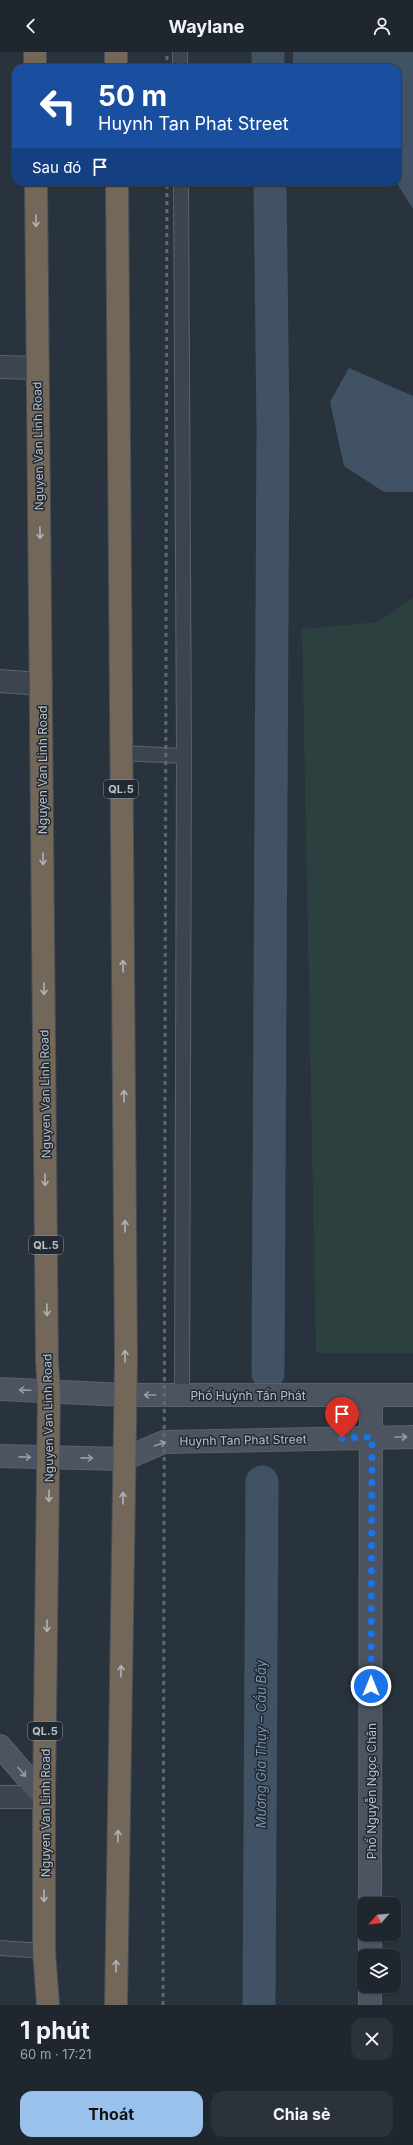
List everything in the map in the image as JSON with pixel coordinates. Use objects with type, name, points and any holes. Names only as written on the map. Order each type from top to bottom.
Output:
[{"type":"highway","points":[[35,52],[35,64]]},
{"type":"highway","points":[[116,52],[116,64]]},
{"type":"highway","name":"Nguyen Van Linh Road","points":[[36,186],[47,1354],[49,1391],[44,1797],[44,1951],[48,2005]]},
{"type":"highway","name":"QL.5","points":[[116,2005],[124,1459],[117,186]]},
{"type":"street","points":[[0,367],[38,368]]},
{"type":"street","points":[[0,681],[41,684]]},
{"type":"street","name":"Phố Huỳnh Tấn Phát","points":[[0,1389],[124,1395],[371,1395]]},
{"type":"street","points":[[371,1395],[413,1395]]},
{"type":"street","name":"Phố Nguyễn Ngọc Chân","points":[[370,1897],[371,1395]]},
{"type":"street","name":"Huynh Tan Phat Street","points":[[124,1459],[164,1442],[413,1437]]},
{"type":"street","points":[[0,1456],[124,1459]]},
{"type":"street","points":[[0,1746],[44,1797]]},
{"type":"street","points":[[0,1797],[44,1797]]},
{"type":"street","points":[[370,1993],[370,2005]]},
{"type":"lane","points":[[180,52],[180,64]]},
{"type":"lane","points":[[181,186],[184,756],[182,1395]]},
{"type":"lane","points":[[121,753],[184,756]]},
{"type":"lane","points":[[0,1948],[44,1951]]},
{"type":"green space","points":[[413,598],[413,1353],[316,1353],[302,629],[378,622]]},
{"type":"water","points":[[293,52],[413,52],[413,209],[399,186],[401,186],[401,64],[293,64]]},
{"type":"water","points":[[349,368],[413,396],[413,492],[384,492],[344,466],[330,402]]},
{"type":"waterway","points":[[268,52],[268,64]]},
{"type":"waterway","points":[[268,1373],[273,427],[270,186]]},
{"type":"waterway","name":"Mương Gia Thụy – Cầu Bây","points":[[259,2005],[262,1482]]},
{"type":"railway","points":[[167,52],[167,64]]},
{"type":"railway","points":[[163,2005],[167,186]]},
{"type":"route","points":[[342,1438],[372,1437],[371,1686]]}]
